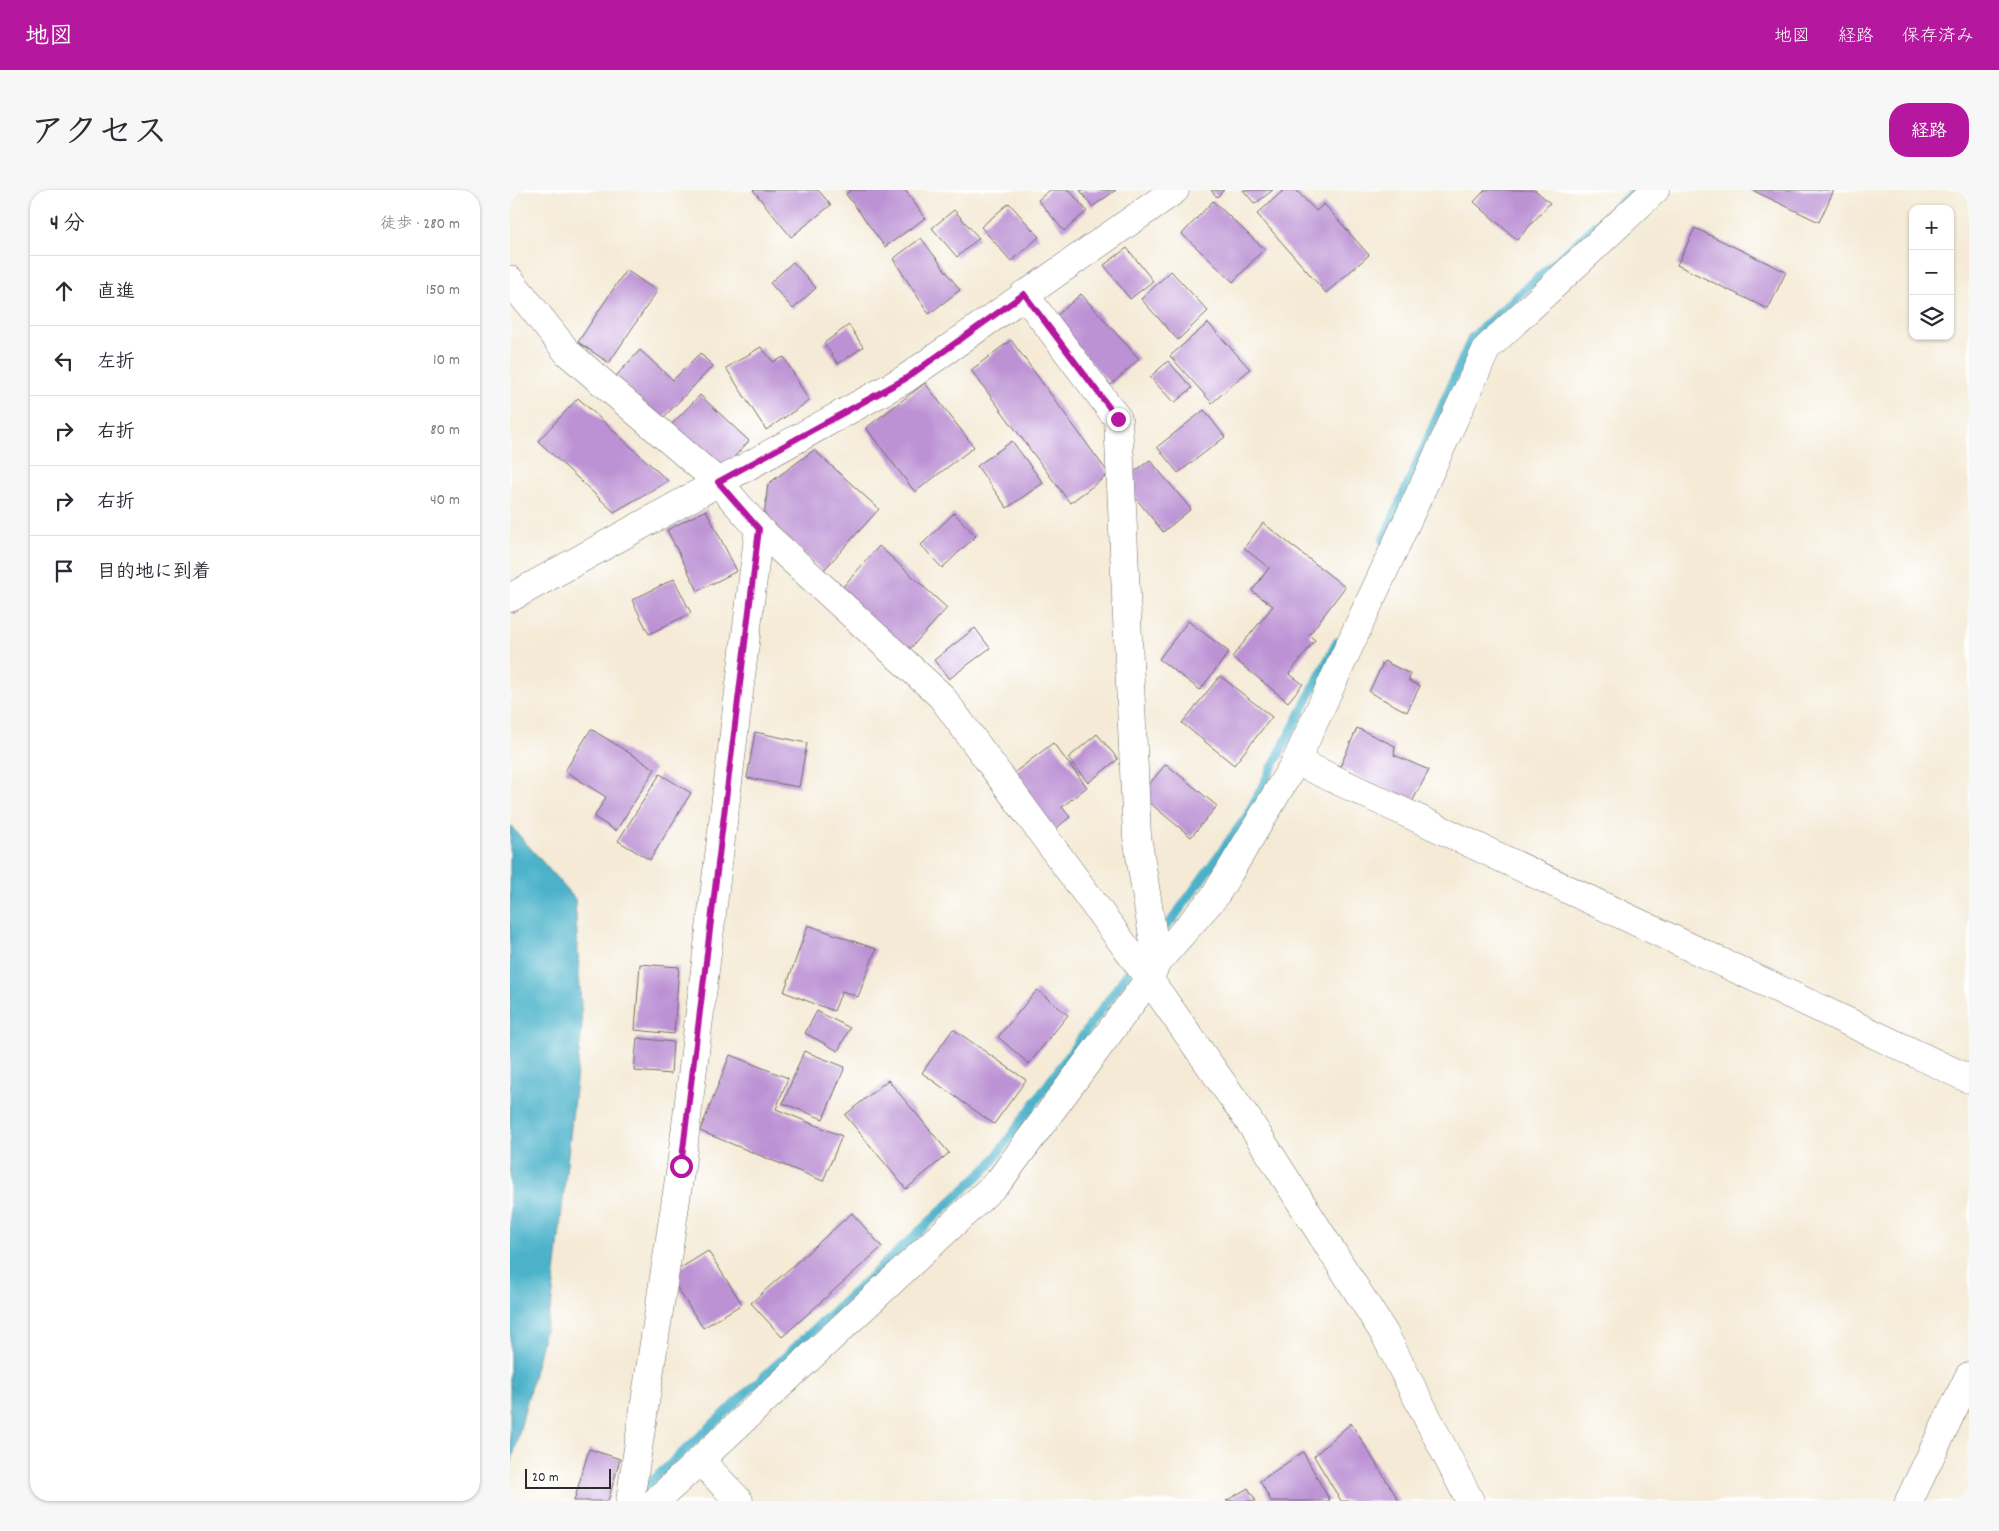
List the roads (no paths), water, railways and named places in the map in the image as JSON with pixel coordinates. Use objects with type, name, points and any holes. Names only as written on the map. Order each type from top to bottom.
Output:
[{"type":"street","points":[[510,598],[905,379],[1175,190]]},
{"type":"street","points":[[656,1501],[999,1181],[1153,970],[1215,896],[1296,760],[1487,348],[1655,190]]},
{"type":"street","points":[[510,280],[568,353],[718,482],[759,529],[941,696],[1153,970],[1384,1333],[1470,1501]]},
{"type":"street","points":[[1024,294],[1118,419],[1137,836],[1153,970]]},
{"type":"street","points":[[630,1501],[681,1166],[759,529]]},
{"type":"street","points":[[1296,760],[1969,1078]]},
{"type":"street","points":[[1909,1501],[1969,1376]]},
{"type":"street","points":[[700,1460],[739,1501]]},
{"type":"water","points":[[510,825],[575,899],[582,1025],[552,1302],[510,1469]]},
{"type":"waterway","points":[[1383,541],[1472,337],[1635,190]]},
{"type":"waterway","points":[[1158,935],[1172,920],[1247,816],[1337,642]]},
{"type":"waterway","points":[[638,1494],[990,1165],[1134,964]]}]
